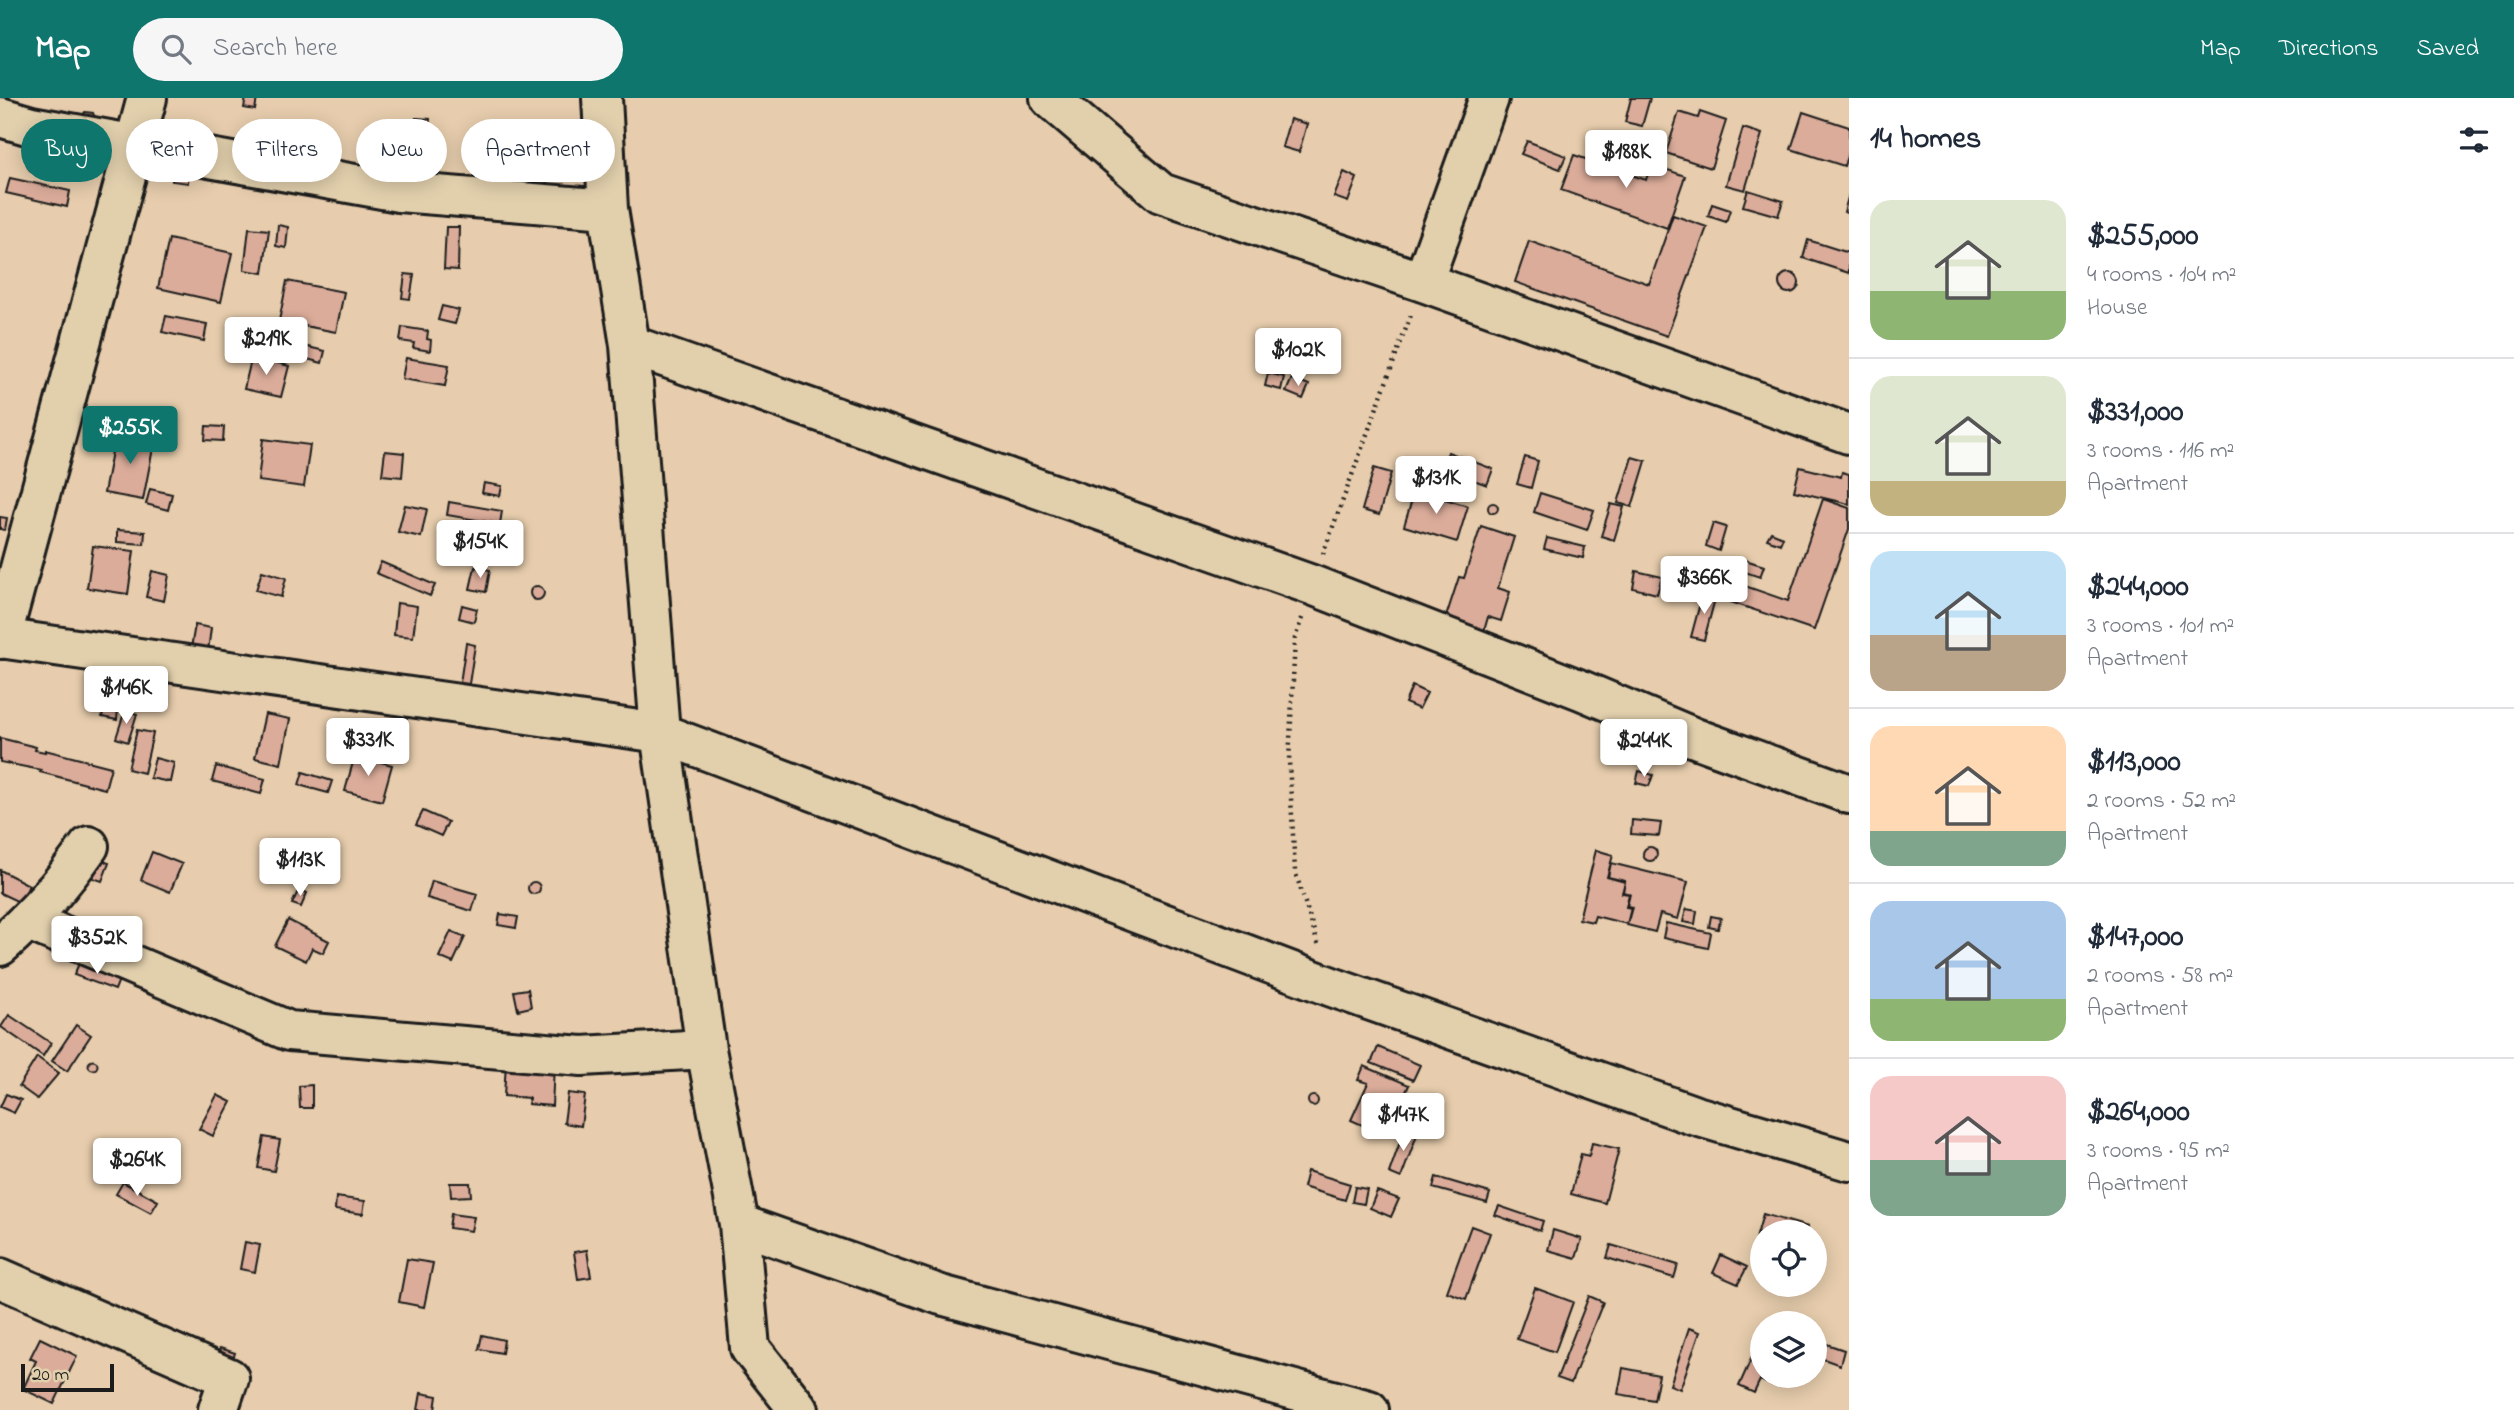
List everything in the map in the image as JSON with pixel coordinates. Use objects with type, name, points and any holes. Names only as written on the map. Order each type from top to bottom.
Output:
[{"type":"street","points":[[141,119],[147,98]]},
{"type":"street","points":[[602,98],[608,209],[630,345],[660,733],[706,1049],[739,1224],[750,1348],[799,1410]]},
{"type":"street","points":[[1050,98],[1161,192],[1849,434]]},
{"type":"street","points":[[1423,282],[1489,98]]},
{"type":"street","points":[[0,117],[32,126],[126,144]]},
{"type":"street","points":[[218,160],[399,192],[608,209]]},
{"type":"street","points":[[126,174],[0,638],[660,733],[1332,987],[1693,1115],[1849,1161]]},
{"type":"street","points":[[630,345],[1312,585],[1581,690],[1695,738],[1849,794]]},
{"type":"street","points":[[0,946],[60,887],[89,846]]},
{"type":"street","points":[[29,920],[289,1031],[582,1056],[706,1049]]},
{"type":"street","points":[[739,1224],[941,1295],[1369,1410]]},
{"type":"street","points":[[0,1278],[229,1378],[218,1410]]},
{"type":"building","points":[[246,98],[257,98],[255,110],[244,108]]},
{"type":"building","points":[[1631,98],[1650,98],[1642,126],[1625,122]]},
{"type":"building","points":[[85,112],[93,113],[95,118],[82,116]]},
{"type":"building","points":[[1679,112],[1698,118],[1700,112],[1726,121],[1711,168],[1666,153]]},
{"type":"building","points":[[1803,112],[1849,127],[1849,150],[1844,166],[1791,149]]},
{"type":"building","points":[[1290,119],[1307,124],[1299,152],[1282,147]]},
{"type":"building","points":[[1743,128],[1762,134],[1745,190],[1726,185]]},
{"type":"building","points":[[1527,141],[1566,156],[1560,169],[1521,154]]},
{"type":"building","points":[[1574,155],[1646,180],[1651,164],[1685,176],[1667,228],[1561,190]]},
{"type":"building","points":[[1344,172],[1357,178],[1348,202],[1334,197]]},
{"type":"building","points":[[10,178],[70,191],[67,207],[6,193]]},
{"type":"building","points":[[1748,190],[1783,201],[1778,216],[1743,206]]},
{"type":"building","points":[[1849,194],[1849,214],[1844,212]]},
{"type":"building","points":[[1712,204],[1730,210],[1726,222],[1708,216]]},
{"type":"building","points":[[1673,215],[1707,227],[1667,336],[1515,282],[1529,241],[1649,284]]},
{"type":"building","points":[[278,225],[288,227],[286,248],[276,246]]},
{"type":"building","points":[[446,227],[459,227],[458,270],[444,269]]},
{"type":"building","points":[[249,228],[269,230],[263,273],[244,270]]},
{"type":"building","points":[[169,239],[232,253],[221,302],[158,288]]},
{"type":"building","points":[[1808,240],[1849,253],[1849,273],[1803,258]]},
{"type":"building","points":[[1785,273],[1793,273],[1799,283],[1793,293],[1785,293],[1779,287],[1779,279]]},
{"type":"building","points":[[405,274],[414,275],[410,299],[402,298]]},
{"type":"building","points":[[287,281],[344,292],[336,332],[279,321]]},
{"type":"building","points":[[442,306],[459,310],[455,324],[438,320]]},
{"type":"building","points":[[166,316],[207,324],[204,341],[162,332]]},
{"type":"building","points":[[402,327],[428,331],[430,351],[413,348],[414,343],[400,341]]},
{"type":"building","points":[[299,345],[325,351],[322,363],[296,356]]},
{"type":"building","points":[[252,356],[289,366],[281,397],[244,389]]},
{"type":"building","points":[[406,358],[449,365],[445,386],[402,379]]},
{"type":"building","points":[[1268,373],[1284,377],[1281,390],[1265,386]]},
{"type":"building","points":[[1292,378],[1309,385],[1303,399],[1286,392]]},
{"type":"building","points":[[206,426],[224,427],[223,441],[205,440]]},
{"type":"building","points":[[116,431],[155,438],[143,500],[104,493]]},
{"type":"building","points":[[263,439],[310,445],[304,487],[258,481]]},
{"type":"building","points":[[385,451],[404,453],[402,477],[382,475]]},
{"type":"building","points":[[1448,452],[1493,469],[1487,485],[1442,468]]},
{"type":"building","points":[[1525,457],[1538,461],[1531,488],[1517,484]]},
{"type":"building","points":[[1632,457],[1646,461],[1632,507],[1618,503]]},
{"type":"building","points":[[1800,467],[1841,477],[1842,472],[1849,474],[1849,504],[1794,491]]},
{"type":"building","points":[[1374,468],[1391,473],[1379,515],[1362,510]]},
{"type":"building","points":[[484,483],[502,486],[500,496],[482,493]]},
{"type":"building","points":[[150,489],[172,494],[168,510],[146,504]]},
{"type":"building","points":[[1415,490],[1468,506],[1457,542],[1404,526]]},
{"type":"building","points":[[1540,493],[1594,510],[1587,530],[1534,512]]},
{"type":"building","points":[[1823,499],[1849,508],[1849,529],[1814,630],[1722,599],[1728,580],[1788,601]]},
{"type":"building","points":[[449,502],[502,511],[500,524],[447,515]]},
{"type":"building","points":[[1493,503],[1497,504],[1497,512],[1493,513],[1489,512],[1488,508],[1489,504]]},
{"type":"building","points":[[1611,504],[1624,507],[1614,540],[1601,536]]},
{"type":"building","points":[[405,505],[427,509],[421,537],[398,532]]},
{"type":"building","points":[[0,517],[7,518],[5,530],[0,529]]},
{"type":"building","points":[[1713,523],[1726,527],[1719,551],[1706,546]]},
{"type":"building","points":[[1481,526],[1514,537],[1498,588],[1510,592],[1501,621],[1488,617],[1482,638],[1443,626],[1459,577],[1464,578]]},
{"type":"building","points":[[117,530],[145,532],[144,544],[117,542]]},
{"type":"building","points":[[1771,532],[1783,537],[1780,544],[1767,539]]},
{"type":"building","points":[[1547,538],[1585,547],[1583,558],[1544,549]]},
{"type":"building","points":[[93,546],[134,551],[128,594],[87,588]]},
{"type":"building","points":[[1739,558],[1764,566],[1760,577],[1736,569]]},
{"type":"building","points":[[381,562],[435,585],[430,596],[376,573]]},
{"type":"building","points":[[1676,563],[1708,570],[1706,585],[1673,578]]},
{"type":"building","points":[[475,567],[490,570],[486,592],[470,589]]},
{"type":"building","points":[[152,571],[169,575],[164,601],[146,597]]},
{"type":"building","points":[[262,571],[286,578],[281,597],[256,590]]},
{"type":"building","points":[[1636,571],[1662,577],[1657,594],[1633,588]]},
{"type":"building","points":[[537,586],[542,588],[542,598],[537,600],[532,598],[530,593],[532,588]]},
{"type":"building","points":[[1703,592],[1716,595],[1704,640],[1691,637]]},
{"type":"building","points":[[397,603],[417,606],[413,637],[394,635]]},
{"type":"building","points":[[462,605],[477,609],[474,622],[459,618]]},
{"type":"building","points":[[195,625],[211,628],[208,651],[191,648]]},
{"type":"building","points":[[466,643],[475,645],[469,684],[460,683]]},
{"type":"building","points":[[1412,686],[1427,693],[1419,709],[1405,703]]},
{"type":"building","points":[[104,707],[118,709],[117,720],[102,717]]},
{"type":"building","points":[[125,710],[137,714],[128,742],[116,738]]},
{"type":"building","points":[[265,714],[290,719],[281,764],[255,758]]},
{"type":"building","points":[[137,730],[153,733],[144,773],[128,769]]},
{"type":"building","points":[[0,738],[36,747],[35,750],[45,750],[111,767],[105,789],[40,772],[41,770],[0,762]]},
{"type":"building","points":[[347,747],[351,751],[347,755],[343,751]]},
{"type":"building","points":[[355,755],[392,765],[382,801],[345,791]]},
{"type":"building","points":[[155,758],[174,763],[170,782],[150,778]]},
{"type":"building","points":[[216,766],[265,779],[261,794],[212,781]]},
{"type":"building","points":[[1639,771],[1653,775],[1649,786],[1636,783]]},
{"type":"building","points":[[303,772],[332,781],[328,793],[299,785]]},
{"type":"building","points":[[423,811],[448,822],[441,836],[416,825]]},
{"type":"building","points":[[1632,820],[1661,823],[1659,836],[1631,834]]},
{"type":"building","points":[[1647,847],[1653,847],[1657,854],[1653,861],[1647,861],[1643,857],[1643,851]]},
{"type":"building","points":[[1596,850],[1613,855],[1607,877],[1625,882],[1622,893],[1629,894],[1626,907],[1631,908],[1627,924],[1595,916],[1593,922],[1579,919]]},
{"type":"building","points":[[152,852],[182,864],[170,892],[141,880]]},
{"type":"building","points":[[100,860],[109,863],[102,881],[93,878]]},
{"type":"building","points":[[1611,863],[1688,882],[1678,919],[1660,914],[1655,932],[1627,925],[1632,907],[1627,906],[1630,894],[1623,892],[1625,881],[1608,877]]},
{"type":"building","points":[[0,870],[29,885],[21,903],[0,893]]},
{"type":"building","points":[[432,881],[477,894],[472,911],[427,898]]},
{"type":"building","points":[[534,882],[540,888],[534,894],[528,888]]},
{"type":"building","points":[[299,889],[307,893],[301,907],[292,904]]},
{"type":"building","points":[[1686,909],[1697,911],[1695,924],[1683,922]]},
{"type":"building","points":[[500,914],[518,917],[516,928],[498,925]]},
{"type":"building","points":[[1711,916],[1721,918],[1718,929],[1709,927]]},
{"type":"building","points":[[288,920],[329,941],[323,953],[312,948],[306,961],[275,946]]},
{"type":"building","points":[[1666,923],[1711,933],[1708,948],[1663,938]]},
{"type":"building","points":[[451,931],[465,937],[453,963],[439,957]]},
{"type":"building","points":[[80,961],[120,977],[115,990],[74,975]]},
{"type":"building","points":[[528,989],[531,1007],[518,1010],[514,991]]},
{"type":"building","points":[[9,1015],[51,1043],[43,1056],[1,1027]]},
{"type":"building","points":[[76,1025],[91,1035],[67,1071],[52,1061]]},
{"type":"building","points":[[1378,1047],[1420,1065],[1413,1080],[1371,1063]]},
{"type":"building","points":[[37,1057],[59,1073],[37,1099],[19,1086]]},
{"type":"building","points":[[93,1061],[97,1065],[93,1069],[89,1065]]},
{"type":"building","points":[[506,1062],[554,1066],[552,1106],[528,1104],[529,1098],[504,1096]]},
{"type":"building","points":[[1364,1066],[1409,1085],[1387,1136],[1351,1120],[1368,1083],[1358,1080]]},
{"type":"building","points":[[312,1085],[312,1108],[300,1108],[299,1086]]},
{"type":"building","points":[[568,1093],[585,1095],[581,1126],[564,1123]]},
{"type":"building","points":[[6,1094],[21,1100],[14,1113],[0,1107]]},
{"type":"building","points":[[217,1095],[231,1102],[213,1136],[199,1129]]},
{"type":"building","points":[[1313,1096],[1318,1101],[1313,1106],[1308,1101]]},
{"type":"building","points":[[1405,1128],[1418,1132],[1401,1178],[1389,1173]]},
{"type":"building","points":[[264,1137],[280,1140],[274,1171],[258,1168]]},
{"type":"building","points":[[1592,1143],[1619,1149],[1605,1203],[1571,1194],[1581,1154],[1589,1156]]},
{"type":"building","points":[[145,1148],[161,1157],[155,1168],[139,1160]]},
{"type":"building","points":[[1307,1171],[1350,1184],[1345,1200],[1303,1187]]},
{"type":"building","points":[[1436,1177],[1490,1193],[1487,1203],[1433,1188]]},
{"type":"building","points":[[123,1182],[158,1201],[151,1213],[116,1194]]},
{"type":"building","points":[[450,1183],[470,1183],[471,1196],[451,1197]]},
{"type":"building","points":[[1355,1187],[1367,1189],[1364,1204],[1352,1202]]},
{"type":"building","points":[[1377,1191],[1399,1199],[1391,1217],[1370,1208]]},
{"type":"building","points":[[336,1197],[365,1201],[363,1214],[335,1210]]},
{"type":"building","points":[[1499,1206],[1543,1221],[1540,1231],[1495,1215]]},
{"type":"building","points":[[451,1214],[474,1217],[471,1231],[449,1228]]},
{"type":"building","points":[[1763,1214],[1784,1220],[1761,1220]]},
{"type":"building","points":[[1471,1226],[1490,1233],[1466,1299],[1447,1292]]},
{"type":"building","points":[[1553,1230],[1582,1239],[1576,1258],[1548,1250]]},
{"type":"building","points":[[245,1242],[260,1245],[255,1272],[240,1269]]},
{"type":"building","points":[[1611,1245],[1678,1265],[1674,1278],[1607,1258]]},
{"type":"building","points":[[587,1250],[591,1277],[578,1279],[574,1252]]},
{"type":"building","points":[[1721,1255],[1747,1267],[1738,1284],[1713,1273]]},
{"type":"building","points":[[407,1259],[433,1263],[424,1307],[399,1302]]},
{"type":"building","points":[[1535,1288],[1573,1302],[1555,1352],[1517,1339]]},
{"type":"building","points":[[1589,1296],[1603,1302],[1571,1383],[1557,1378]]},
{"type":"building","points":[[1689,1328],[1700,1332],[1680,1389],[1670,1385]]},
{"type":"building","points":[[482,1335],[504,1340],[502,1353],[479,1349]]},
{"type":"building","points":[[40,1338],[77,1356],[54,1404],[23,1389],[36,1361],[30,1358]]},
{"type":"building","points":[[1827,1344],[1844,1350],[1840,1365],[1827,1360]]},
{"type":"building","points":[[220,1348],[235,1353],[232,1362],[217,1357]]},
{"type":"building","points":[[1750,1361],[1750,1388],[1756,1388],[1754,1393],[1739,1386]]},
{"type":"building","points":[[1623,1368],[1659,1375],[1654,1400],[1618,1394]]},
{"type":"building","points":[[421,1393],[437,1396],[435,1410],[418,1410]]}]
